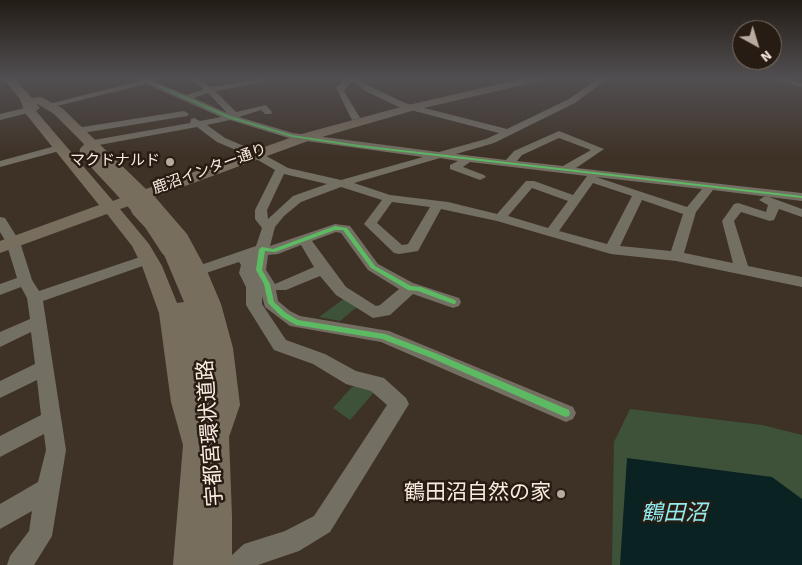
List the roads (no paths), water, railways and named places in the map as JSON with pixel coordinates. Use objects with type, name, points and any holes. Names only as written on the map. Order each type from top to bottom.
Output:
[{"type":"main road","points":[[36,104],[59,148],[140,244],[159,253]]},
{"type":"main road","points":[[36,104],[84,151],[140,192],[178,234],[197,271],[210,304],[221,348],[227,405],[207,442]]},
{"type":"main road","points":[[37,104],[76,131],[84,151],[159,253]]},
{"type":"main road","name":"鹿沼インター通り","points":[[5,241],[251,152],[355,118],[414,104]]},
{"type":"main road","name":"鹿沼インター通り","points":[[297,137],[407,106]]},
{"type":"main road","name":"宇都宮環状道路","points":[[159,253],[183,310],[194,359],[207,442],[215,565]]},
{"type":"main road","name":"宇都宮環状道路","points":[[190,565],[207,442]]},
{"type":"street","points":[[0,117],[32,104]]},
{"type":"street","points":[[183,104],[184,114]]},
{"type":"street","points":[[203,104],[231,116],[297,137],[564,170],[593,176],[731,188],[802,197]]},
{"type":"street","points":[[221,104],[231,116]]},
{"type":"street","points":[[347,104],[355,118]]},
{"type":"street","points":[[403,104],[508,132]]},
{"type":"street","points":[[565,104],[490,140],[297,199],[280,213],[269,227],[262,249],[259,270],[267,284],[271,302],[284,315],[296,322],[383,336],[432,354],[566,413]]},
{"type":"street","points":[[84,151],[263,108],[268,112]]},
{"type":"street","points":[[76,131],[184,114],[221,140],[251,152],[282,169],[389,198],[437,205],[500,218],[611,250],[676,256],[802,282]]},
{"type":"street","points":[[530,122],[599,149],[564,170]]},
{"type":"street","points":[[509,163],[518,153],[559,134]]},
{"type":"street","points":[[0,164],[59,148]]},
{"type":"street","points":[[469,159],[454,167],[480,177]]},
{"type":"street","points":[[269,227],[261,219],[261,210],[282,169]]},
{"type":"street","points":[[593,176],[690,212]]},
{"type":"street","points":[[551,234],[593,176]]},
{"type":"street","points":[[500,218],[530,184],[575,200]]},
{"type":"street","points":[[676,256],[690,212],[710,186]]},
{"type":"street","points":[[731,188],[802,213]]},
{"type":"street","points":[[611,250],[639,194]]},
{"type":"street","points":[[389,198],[370,224],[399,250],[413,248],[437,205]]},
{"type":"street","points":[[742,270],[728,221],[738,207],[770,217],[775,204]]},
{"type":"street","points":[[0,221],[5,241],[35,298],[56,450],[47,489],[40,536],[19,565]]},
{"type":"street","points":[[197,271],[262,249],[273,251],[335,228],[345,229],[373,267],[410,288],[419,289],[454,302]]},
{"type":"street","points":[[304,239],[323,270],[342,291],[373,312],[384,311],[410,288]]},
{"type":"street","points":[[35,298],[159,253]]},
{"type":"street","points":[[240,565],[253,552],[290,542],[322,524],[399,404],[377,384],[352,378],[319,359],[280,344],[254,305],[254,287],[246,273],[248,265],[243,256]]},
{"type":"street","points":[[281,286],[323,270]]},
{"type":"street","points":[[0,290],[26,280]]},
{"type":"street","points":[[0,340],[38,322]]},
{"type":"street","points":[[0,390],[44,368]]},
{"type":"street","points":[[0,447],[51,420]]},
{"type":"street","points":[[0,518],[47,489]]},
{"type":"water","name":"鶴田沼","points":[[627,458],[772,477],[802,499],[802,565],[620,565]]},
{"type":"place","name":"マクドナルド","points":[[170,162]]},
{"type":"place","name":"鶴田沼自然の家","points":[[561,494]]}]
